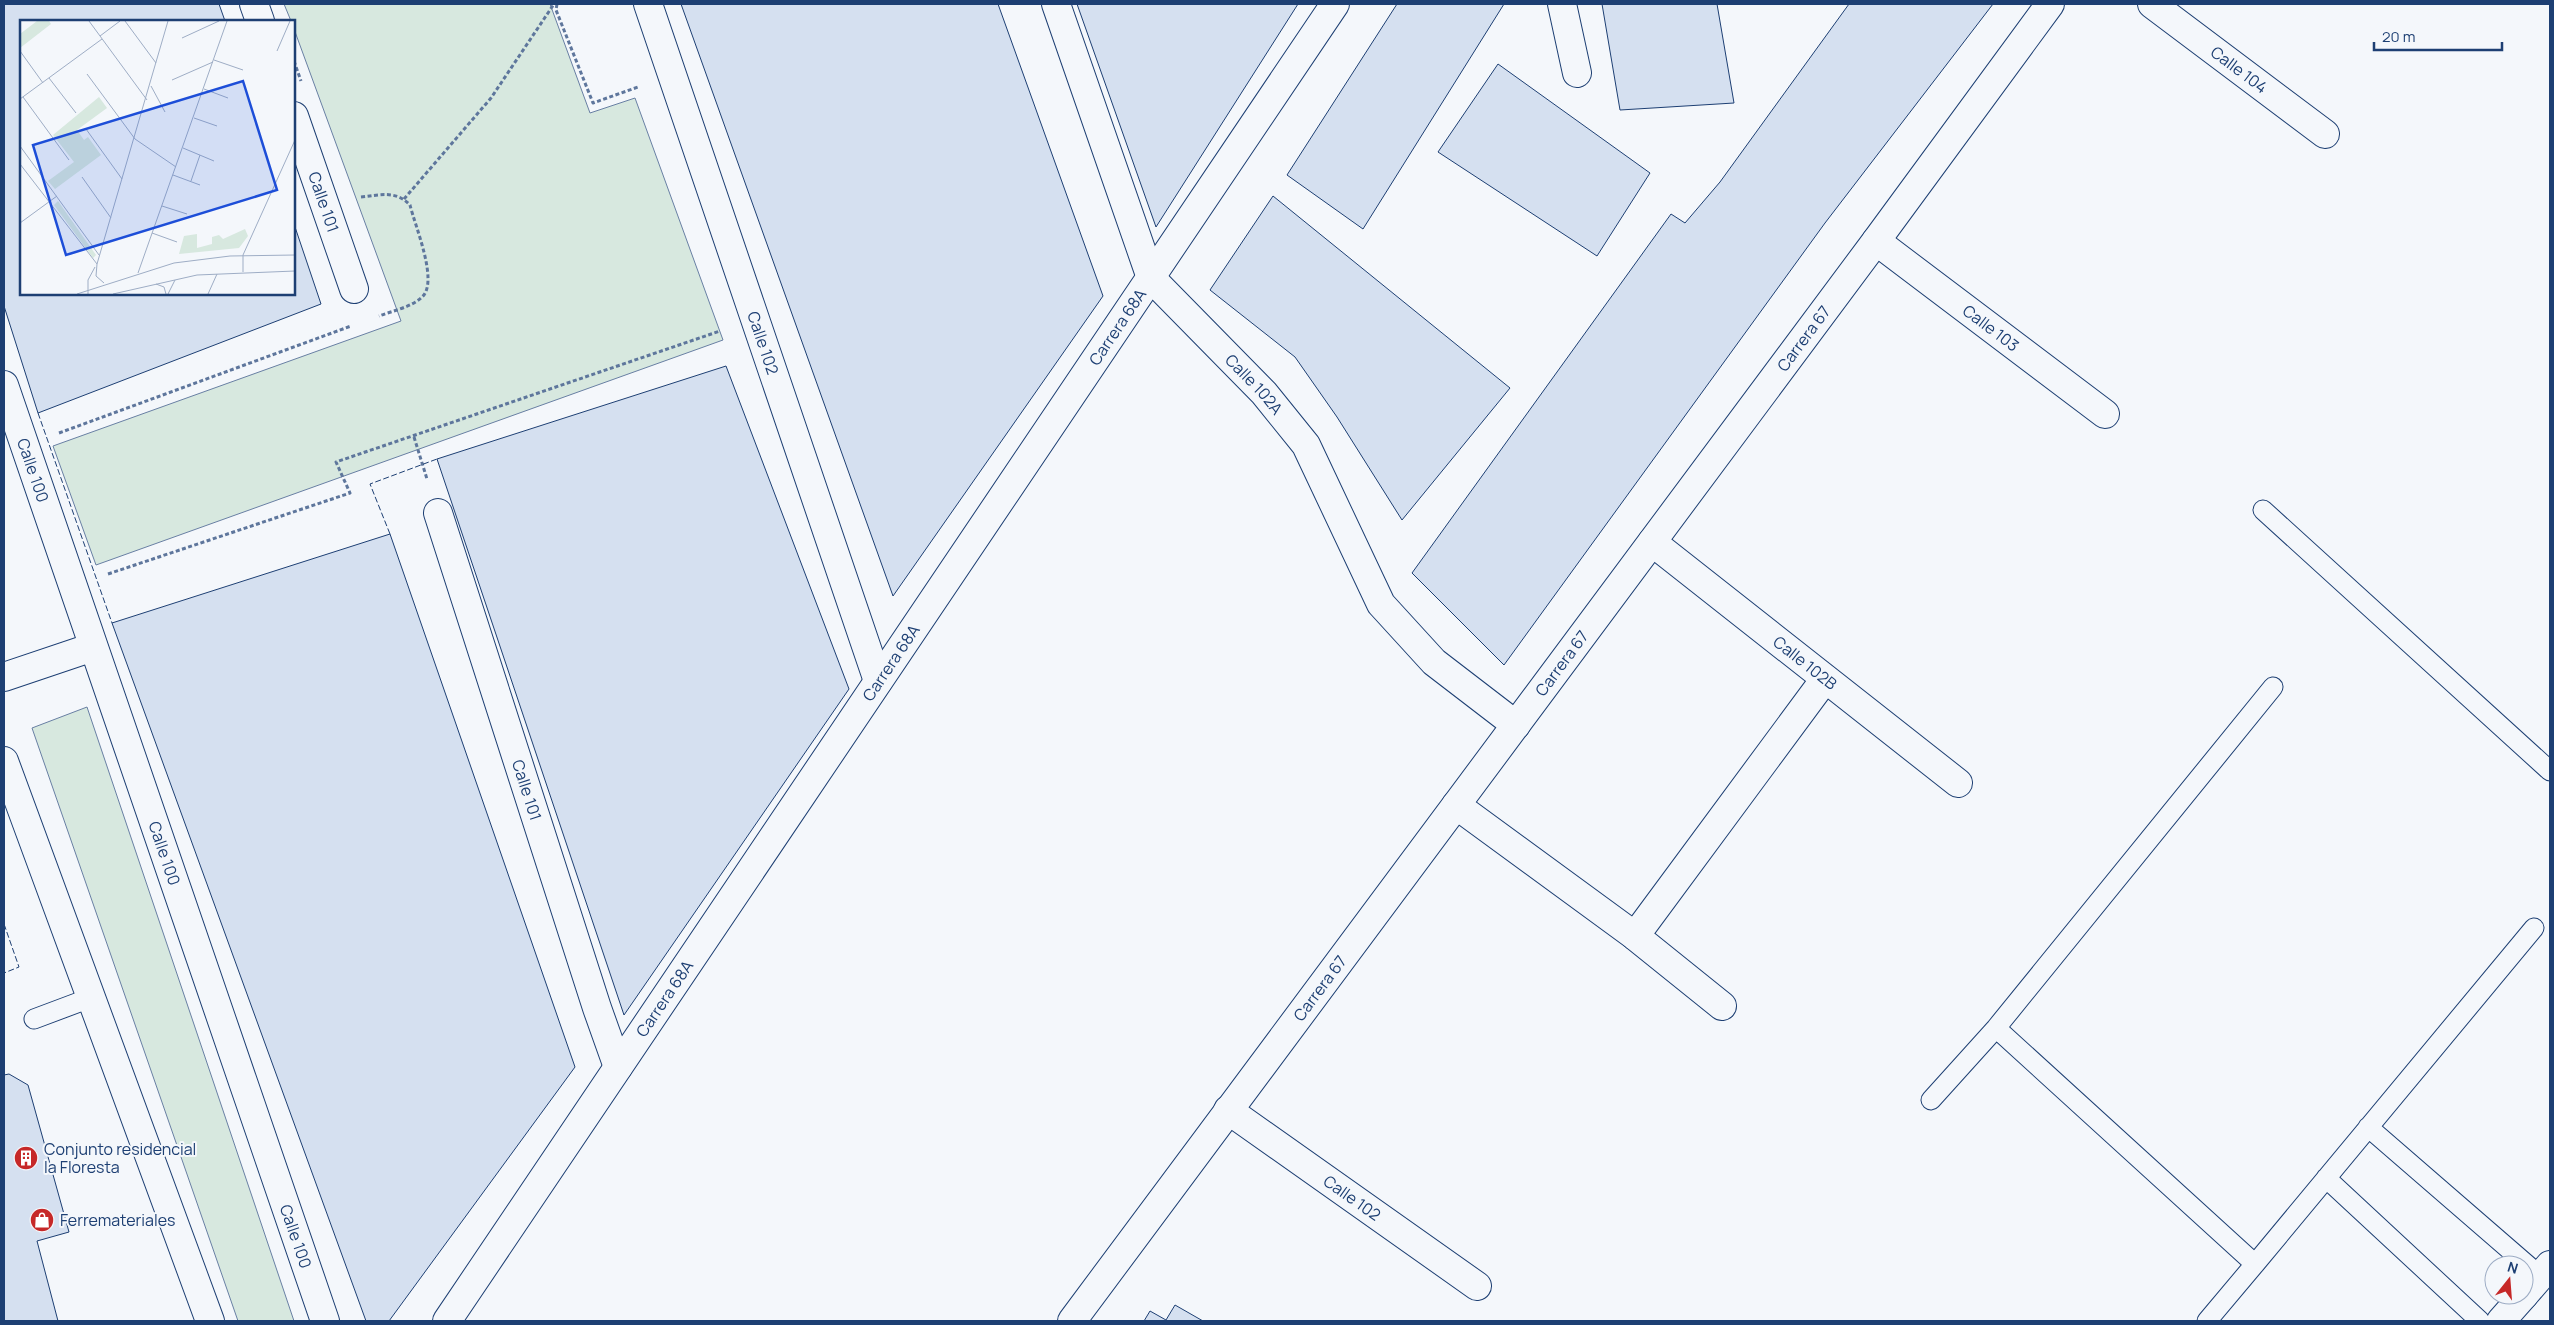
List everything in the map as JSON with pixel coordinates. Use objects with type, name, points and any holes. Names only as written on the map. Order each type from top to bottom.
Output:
[{"type":"street","points":[[254,4],[260,20]]},
{"type":"street","name":"Calle 102","points":[[648,4],[878,681]]},
{"type":"street","name":"Calle 102A","points":[[1056,4],[1151,278],[1264,394],[1306,445],[1381,604],[1434,662],[1516,725]]},
{"type":"street","name":"Carrera 68A","points":[[447,1321],[1335,4]]},
{"type":"street","points":[[1562,4],[1577,73]]},
{"type":"street","name":"Carrera 67","points":[[1072,1321],[1876,241],[2050,4]]},
{"type":"street","name":"Calle 104","points":[[2152,4],[2325,134]]},
{"type":"street","name":"Calle 101","points":[[295,119],[354,289]]},
{"type":"street","name":"Calle 103","points":[[1876,241],[2105,414]]},
{"type":"street","name":"Calle 100","points":[[4,385],[326,1321]]},
{"type":"street","name":"Calle 101","points":[[438,513],[594,998],[618,1067]]},
{"type":"street","name":"Calle 102B","points":[[1652,542],[1958,783]]},
{"type":"street","points":[[4,677],[93,647]]},
{"type":"street","points":[[1635,936],[1825,679]]},
{"type":"street","points":[[4,760],[210,1321]]},
{"type":"street","points":[[1456,806],[1635,936],[1722,1006]]},
{"type":"street","name":"Calle 102","points":[[1228,1110],[1477,1286]]},
{"type":"street","points":[[2501,1321],[2535,1283]]},
{"type":"lane","points":[[2263,510],[2550,771]]},
{"type":"lane","points":[[1931,1100],[1996,1028],[2273,687]]},
{"type":"lane","points":[[2207,1321],[2534,928]]},
{"type":"lane","points":[[34,1019],[90,998]]},
{"type":"lane","points":[[1996,1028],[2255,1264]]},
{"type":"lane","points":[[2368,1127],[2535,1283]]},
{"type":"lane","points":[[2326,1178],[2480,1321]]},
{"type":"path","points":[[555,4],[593,103],[638,87],[641,96]]},
{"type":"path","points":[[404,199],[491,98],[555,4]]},
{"type":"path","points":[[295,64],[303,89]]},
{"type":"path","points":[[51,436],[367,321],[420,299],[428,290],[430,276],[410,205],[404,199],[392,194],[353,199]]},
{"type":"path","points":[[354,289],[367,321]]},
{"type":"path","points":[[72,586],[350,493],[336,462],[414,437],[728,328]]},
{"type":"path","points":[[414,437],[438,513]]},
{"type":"shaded area","points":[[284,4],[550,4],[590,113],[635,98],[723,340],[96,565],[53,446],[401,321],[295,32],[295,20],[291,20]]},
{"type":"shaded area","points":[[87,707],[294,1321],[238,1321],[32,728]]},
{"type":"building","points":[[4,4],[219,4],[225,20],[20,20],[20,295],[295,295],[295,227],[321,304],[38,413],[4,306]]},
{"type":"building","points":[[681,4],[998,4],[1103,296],[893,596]]},
{"type":"building","points":[[1077,4],[1298,4],[1156,227]]},
{"type":"building","points":[[1397,4],[1504,4],[1363,229],[1287,175]]},
{"type":"building","points":[[1602,4],[1717,4],[1734,103],[1620,110]]},
{"type":"building","points":[[1849,4],[1993,4],[1825,223],[1504,665],[1412,573],[1671,214],[1685,223],[1720,182]]},
{"type":"building","points":[[1498,64],[1650,173],[1597,256],[1438,152]]},
{"type":"building","points":[[1273,196],[1510,388],[1402,520],[1337,417],[1295,357],[1210,290]]},
{"type":"building","points":[[726,366],[849,689],[624,1015],[437,459]]},
{"type":"building","points":[[390,534],[575,1067],[389,1321],[366,1321],[112,623]]},
{"type":"building","name":"Conjunto residencial la Floresta","points":[[9,1074],[28,1085],[69,1232],[37,1241],[58,1321],[4,1321],[4,1075]]},
{"type":"building","points":[[1175,1305],[1203,1321],[1144,1321],[1150,1311],[1166,1320]]},
{"type":"fence","points":[[38,413],[112,623]]},
{"type":"fence","points":[[390,534],[370,484],[437,459]]},
{"type":"fence","points":[[4,924],[19,967],[4,973]]},
{"type":"place","name":"Conjunto residencial la Floresta","points":[[26,1158]]},
{"type":"place","name":"Ferremateriales","points":[[42,1220]]}]
